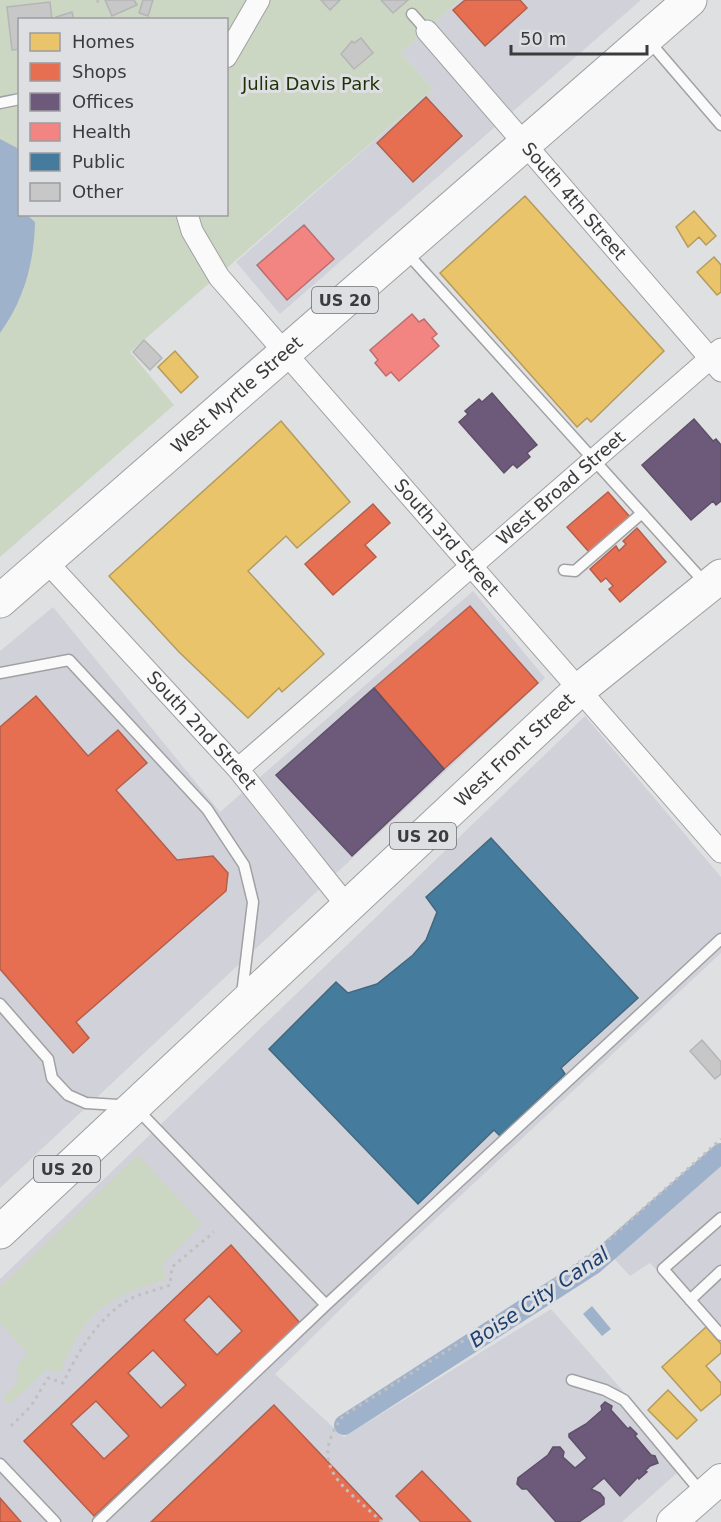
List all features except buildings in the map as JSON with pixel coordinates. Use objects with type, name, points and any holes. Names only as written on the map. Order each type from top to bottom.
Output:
[{"type":"main road","name":"West Myrtle Street","points":[[0,601],[690,0]]},
{"type":"main road","name":"West Front Street","points":[[134,1106],[579,690],[715,581]]},
{"type":"main road","name":"US 20","points":[[0,1232],[134,1106]]},
{"type":"main road","points":[[672,1522],[712,1487]]},
{"type":"street","points":[[228,54],[259,0]]},
{"type":"street","name":"South 4th Street","points":[[426,31],[524,145],[717,359]]},
{"type":"street","name":"South 3rd Street","points":[[188,216],[192,231],[219,277],[721,852]]},
{"type":"street","name":"West Broad Street","points":[[238,769],[594,460],[717,359]]},
{"type":"street","name":"South 2nd Street","points":[[46,561],[238,769],[347,906]]},
{"type":"lane","points":[[412,14],[426,31]]},
{"type":"lane","points":[[646,38],[721,125]]},
{"type":"lane","points":[[0,103],[18,99]]},
{"type":"lane","points":[[403,249],[642,513],[715,581]]},
{"type":"lane","points":[[564,570],[575,571],[642,513]]},
{"type":"lane","points":[[0,673],[69,660],[207,809],[244,865],[253,902],[240,1006]]},
{"type":"lane","points":[[98,1522],[326,1305],[721,939]]},
{"type":"lane","points":[[0,1005],[48,1059],[52,1078],[68,1095],[86,1103],[134,1106],[326,1305]]},
{"type":"lane","points":[[721,1218],[663,1269],[721,1335]]},
{"type":"lane","points":[[690,1300],[721,1271]]},
{"type":"lane","points":[[572,1380],[605,1390],[624,1400],[712,1487]]},
{"type":"lane","points":[[0,1464],[55,1522]]},
{"type":"path","points":[[382,1522],[339,1481],[327,1462],[330,1434],[343,1416],[509,1312],[599,1248],[721,1140]]},
{"type":"path","points":[[11,1426],[31,1406],[48,1378],[63,1383],[78,1353],[106,1318],[129,1299],[170,1285],[172,1267],[214,1232]]},
{"type":"shaded area","points":[[460,0],[641,0],[280,314],[236,262],[433,89],[401,53]]},
{"type":"shaded area","points":[[473,591],[545,678],[0,1188],[0,651],[53,607],[220,812]]},
{"type":"shaded area","points":[[585,716],[721,877],[721,953],[369,1281],[275,1374],[344,1437],[551,1309],[687,1464],[622,1522],[0,1522],[0,1279]]},
{"type":"shaded area","points":[[721,1146],[721,1341],[650,1263],[630,1276],[607,1251]]},
{"type":"green space","name":"Julia Davis Park","points":[[0,0],[460,0],[401,53],[433,89],[130,352],[174,405],[0,557]]},
{"type":"green space","points":[[138,1155],[202,1224],[162,1265],[166,1280],[127,1293],[99,1310],[78,1336],[60,1373],[47,1369],[9,1405],[3,1397],[17,1384],[17,1365],[28,1354],[0,1323],[0,1287]]},
{"type":"water","points":[[0,139],[18,148],[18,216],[28,216],[35,222],[30,266],[26,280],[15,308],[0,333]]},
{"type":"water","points":[[592,1306],[611,1329],[602,1336],[583,1314]]},
{"type":"waterway","name":"Boise City Canal","points":[[344,1425],[594,1264],[721,1153]]}]
